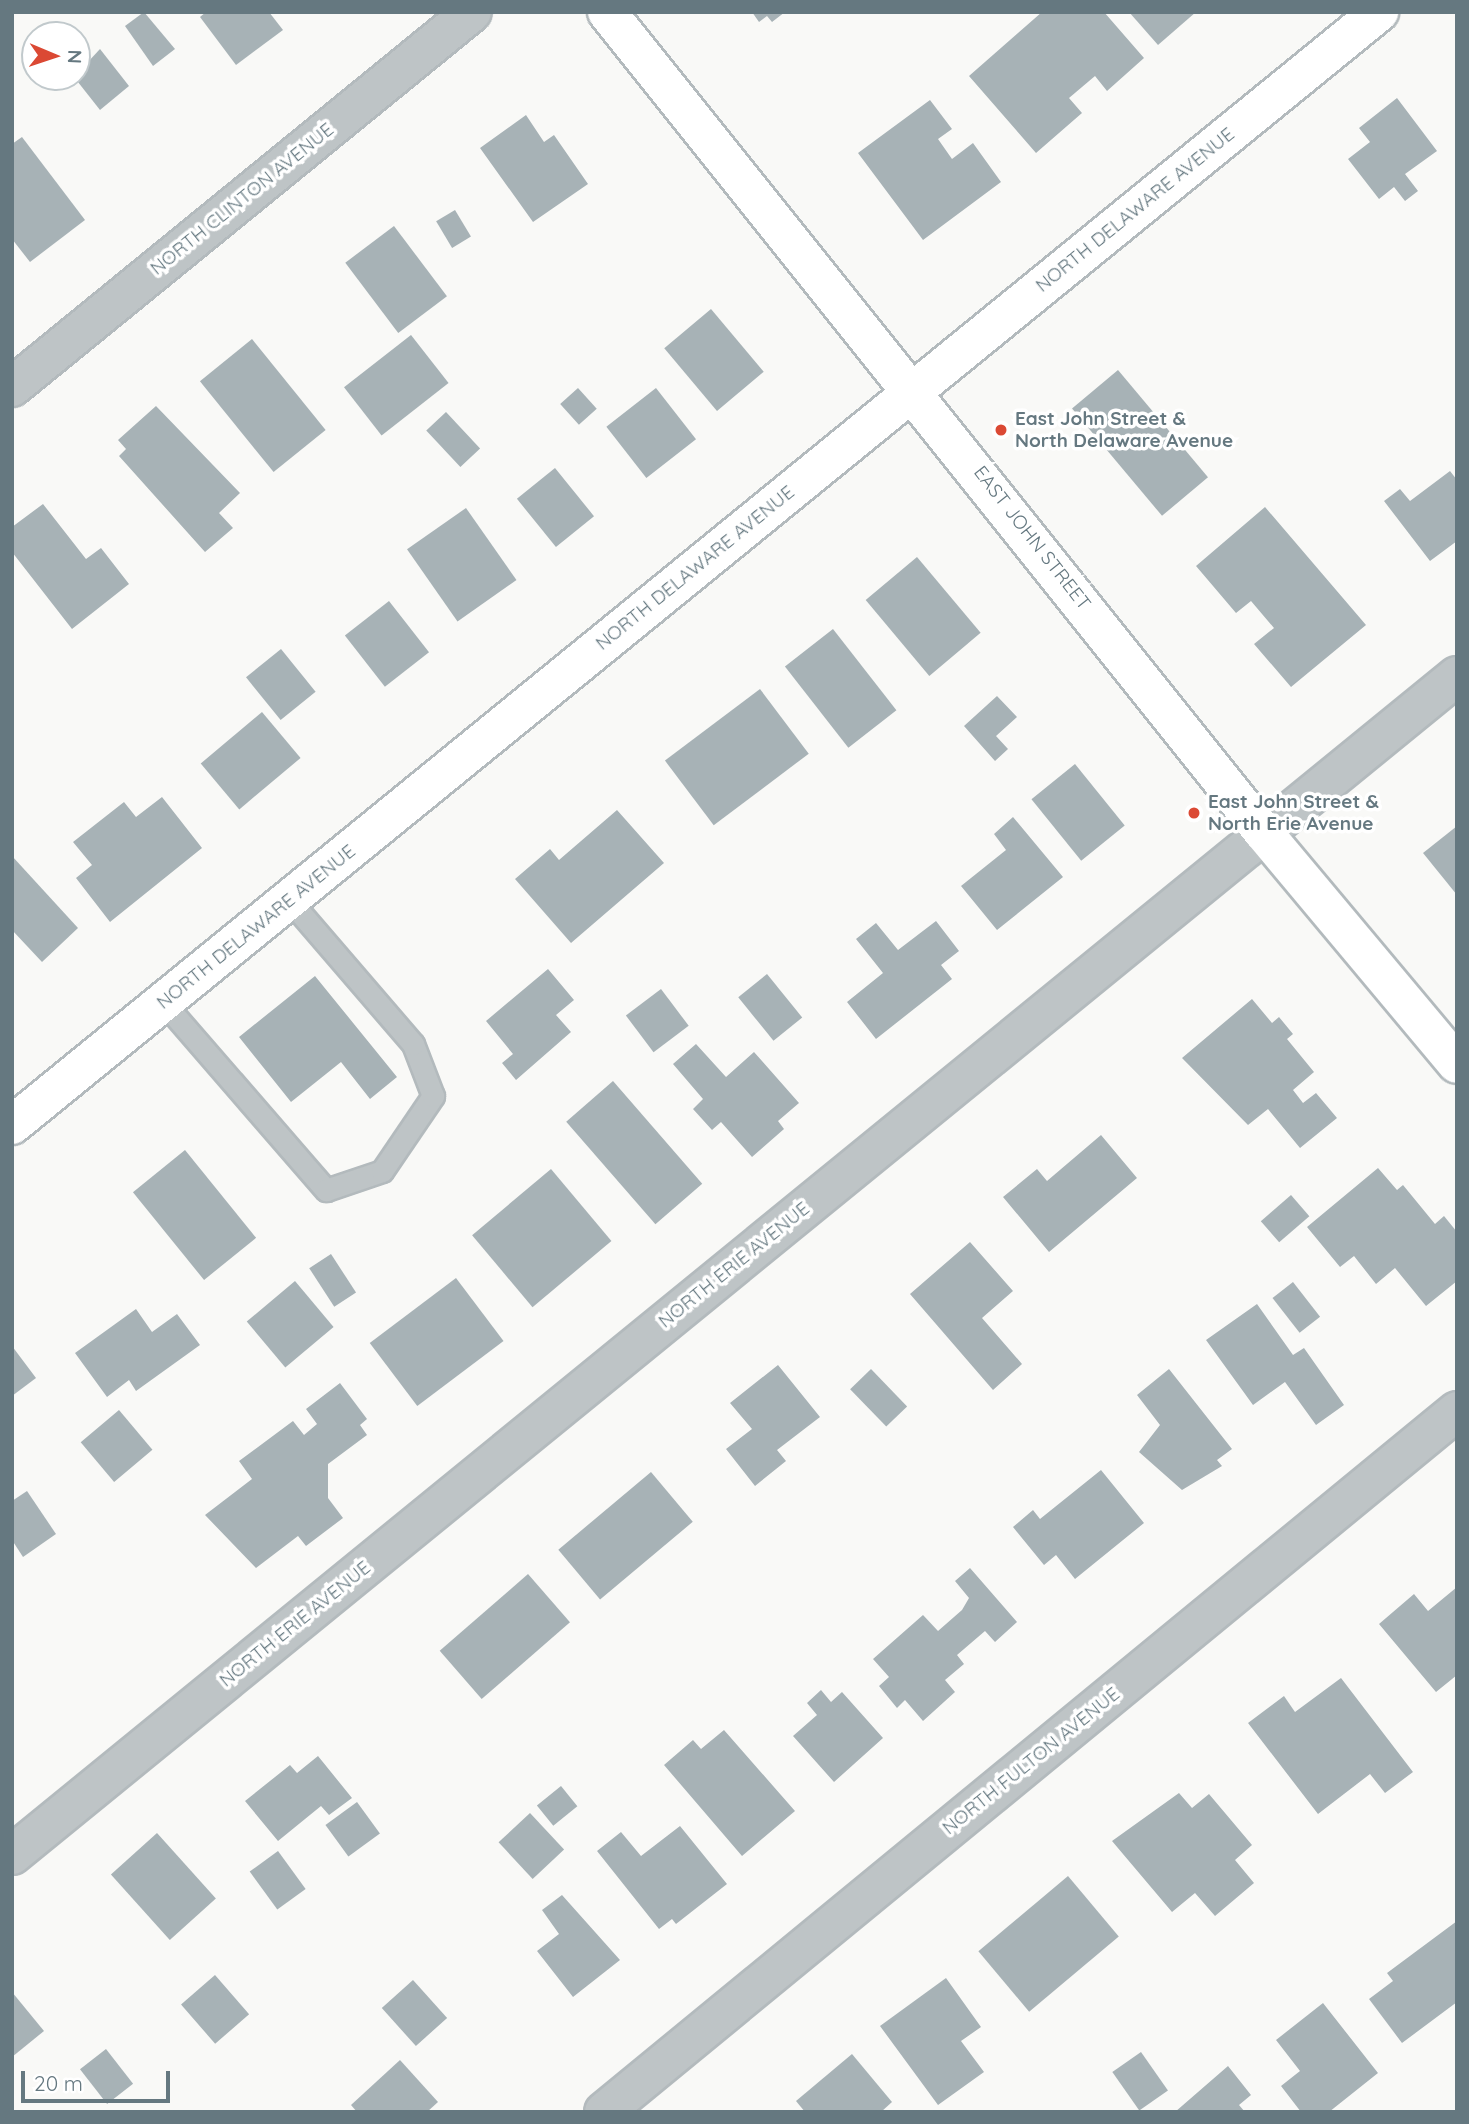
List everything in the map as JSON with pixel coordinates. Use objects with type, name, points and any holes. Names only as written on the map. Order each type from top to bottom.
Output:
[{"type":"street","name":"NORTH CLINTON AVENUE","points":[[12,387],[472,12]]},
{"type":"street","name":"EAST JOHN STREET","points":[[607,12],[915,389],[1263,832],[1457,1064]]},
{"type":"street","name":"NORTH DELAWARE AVENUE","points":[[12,1125],[1379,12]]},
{"type":"street","name":"NORTH ERIE AVENUE","points":[[12,1855],[1457,676]]},
{"type":"street","name":"NORTH FULTON AVENUE","points":[[604,2112],[1457,1411]]},
{"type":"lane","points":[[163,1002],[326,1191],[382,1171],[433,1096],[413,1044],[289,900]]},
{"type":"building","points":[[144,12],[175,49],[153,66],[125,26]]},
{"type":"building","points":[[206,12],[269,12],[283,30],[236,65],[200,17]]},
{"type":"building","points":[[752,12],[785,12],[772,22],[767,16],[759,22]]},
{"type":"building","points":[[1042,12],[1104,12],[1144,58],[1107,91],[1095,76],[1069,98],[1082,113],[1036,153],[969,76]]},
{"type":"building","points":[[1129,12],[1196,12],[1158,45]]},
{"type":"building","points":[[100,49],[129,86],[100,110],[85,91],[91,91],[91,59]]},
{"type":"building","points":[[1397,98],[1437,151],[1405,174],[1418,191],[1405,201],[1394,187],[1379,199],[1348,159],[1370,142],[1359,128]]},
{"type":"building","points":[[930,100],[952,129],[938,139],[952,159],[973,143],[1001,182],[923,240],[858,153]]},
{"type":"building","points":[[526,115],[544,142],[554,135],[588,184],[533,222],[480,148]]},
{"type":"building","points":[[22,137],[85,220],[30,262],[12,239],[12,144]]},
{"type":"building","points":[[455,210],[471,237],[452,248],[436,221]]},
{"type":"building","points":[[394,226],[447,296],[398,333],[345,263]]},
{"type":"building","points":[[711,309],[764,372],[717,411],[664,348]]},
{"type":"building","points":[[411,335],[449,383],[382,435],[344,387]]},
{"type":"building","points":[[252,339],[326,430],[274,472],[200,381]]},
{"type":"building","points":[[1118,370],[1208,477],[1162,516],[1072,409]]},
{"type":"building","points":[[578,388],[597,409],[579,425],[560,404]]},
{"type":"building","points":[[656,388],[696,439],[646,478],[606,427]]},
{"type":"building","points":[[156,406],[240,493],[219,513],[233,528],[205,552],[119,456],[126,449],[118,440]]},
{"type":"building","points":[[446,412],[480,449],[460,467],[426,430]]},
{"type":"building","points":[[555,468],[594,516],[556,547],[517,499]]},
{"type":"building","points":[[1450,471],[1457,480],[1457,541],[1430,561],[1384,501],[1400,489],[1410,501]]},
{"type":"building","points":[[43,504],[86,559],[101,548],[129,584],[72,629],[12,552],[12,527]]},
{"type":"building","points":[[1265,507],[1366,625],[1291,687],[1254,644],[1274,628],[1251,601],[1236,613],[1196,566]]},
{"type":"building","points":[[466,508],[516,580],[457,621],[407,549]]},
{"type":"building","points":[[917,557],[981,633],[929,676],[866,600]]},
{"type":"building","points":[[389,601],[429,652],[385,687],[345,635]]},
{"type":"building","points":[[833,629],[896,710],[848,748],[785,667]]},
{"type":"building","points":[[281,649],[316,692],[281,720],[246,677]]},
{"type":"building","points":[[760,689],[809,754],[714,825],[665,761]]},
{"type":"building","points":[[997,696],[1017,717],[996,736],[1008,749],[995,761],[964,726]]},
{"type":"building","points":[[262,712],[301,758],[239,809],[201,763]]},
{"type":"building","points":[[1075,764],[1125,825],[1081,861],[1031,799]]},
{"type":"building","points":[[162,797],[202,848],[110,922],[76,878],[92,865],[73,842],[124,802],[136,817]]},
{"type":"building","points":[[617,810],[664,863],[571,943],[515,879],[550,849],[559,860]]},
{"type":"building","points":[[1013,817],[1063,877],[997,930],[961,886],[1006,850],[994,834]]},
{"type":"building","points":[[1457,826],[1457,895],[1423,853]]},
{"type":"building","points":[[12,856],[78,928],[42,962],[12,930]]},
{"type":"building","points":[[936,921],[959,951],[941,965],[952,979],[876,1039],[847,1002],[883,973],[856,939],[876,923],[898,950]]},
{"type":"building","points":[[548,969],[574,1000],[556,1015],[571,1032],[516,1080],[502,1063],[513,1054],[486,1021]]},
{"type":"building","points":[[767,974],[802,1018],[773,1041],[738,997]]},
{"type":"building","points":[[315,976],[397,1077],[370,1099],[341,1062],[291,1102],[239,1037]]},
{"type":"building","points":[[661,989],[689,1026],[654,1052],[626,1015]]},
{"type":"building","points":[[1252,999],[1272,1023],[1279,1017],[1293,1034],[1287,1039],[1314,1072],[1293,1090],[1303,1103],[1316,1093],[1337,1118],[1300,1148],[1268,1109],[1248,1125],[1182,1058]]},
{"type":"building","points":[[696,1044],[726,1077],[754,1052],[799,1103],[778,1121],[784,1129],[752,1157],[721,1122],[712,1130],[693,1109],[703,1099],[673,1064]]},
{"type":"building","points":[[613,1081],[702,1184],[655,1224],[566,1122]]},
{"type":"building","points":[[1101,1135],[1137,1178],[1049,1252],[1003,1197],[1037,1169],[1047,1181]]},
{"type":"building","points":[[185,1150],[256,1238],[204,1280],[133,1192]]},
{"type":"building","points":[[1378,1168],[1397,1190],[1403,1185],[1435,1224],[1444,1216],[1457,1232],[1457,1281],[1426,1306],[1395,1268],[1376,1284],[1354,1256],[1340,1267],[1307,1227]]},
{"type":"building","points":[[551,1169],[611,1241],[533,1307],[472,1235]]},
{"type":"building","points":[[1291,1195],[1309,1216],[1279,1242],[1261,1221]]},
{"type":"building","points":[[970,1242],[1013,1291],[982,1318],[1022,1364],[993,1390],[910,1294]]},
{"type":"building","points":[[331,1254],[356,1293],[334,1307],[309,1268]]},
{"type":"building","points":[[456,1278],[504,1341],[417,1406],[370,1343]]},
{"type":"building","points":[[295,1281],[334,1327],[285,1367],[247,1321]]},
{"type":"building","points":[[1293,1282],[1320,1317],[1300,1333],[1273,1298]]},
{"type":"building","points":[[1257,1304],[1293,1355],[1304,1348],[1344,1405],[1316,1425],[1285,1382],[1253,1405],[1206,1340]]},
{"type":"building","points":[[136,1309],[152,1332],[177,1314],[200,1345],[136,1391],[129,1380],[107,1397],[75,1353]]},
{"type":"building","points":[[12,1346],[36,1378],[12,1396]]},
{"type":"building","points":[[778,1365],[820,1417],[777,1450],[786,1461],[755,1486],[726,1449],[752,1429],[730,1403]]},
{"type":"building","points":[[871,1369],[907,1406],[886,1427],[850,1389]]},
{"type":"building","points":[[1169,1369],[1232,1449],[1217,1460],[1222,1466],[1182,1490],[1139,1452],[1160,1425],[1137,1395]]},
{"type":"building","points":[[340,1383],[367,1419],[360,1425],[367,1435],[328,1464],[328,1498],[343,1518],[306,1546],[298,1536],[256,1568],[205,1515],[252,1479],[239,1461],[293,1421],[304,1435],[317,1424],[306,1409]]},
{"type":"building","points":[[119,1410],[152,1450],[114,1482],[81,1442]]},
{"type":"building","points":[[1101,1470],[1144,1523],[1075,1579],[1056,1555],[1044,1565],[1013,1527],[1033,1510],[1040,1519]]},
{"type":"building","points":[[651,1472],[693,1522],[600,1600],[558,1550]]},
{"type":"building","points":[[27,1491],[56,1534],[23,1557],[12,1540],[12,1501]]},
{"type":"building","points":[[970,1568],[1017,1622],[995,1642],[985,1631],[957,1655],[964,1664],[945,1680],[955,1692],[923,1721],[905,1700],[897,1708],[879,1686],[889,1677],[873,1659],[923,1615],[938,1631],[962,1610],[969,1598],[955,1581]]},
{"type":"building","points":[[528,1574],[570,1622],[482,1699],[440,1651]]},
{"type":"building","points":[[1457,1587],[1457,1675],[1436,1692],[1379,1624],[1414,1594],[1428,1611]]},
{"type":"building","points":[[1341,1678],[1413,1772],[1385,1793],[1370,1774],[1318,1814],[1248,1723],[1284,1696],[1295,1712]]},
{"type":"building","points":[[821,1690],[831,1702],[842,1692],[883,1738],[834,1782],[793,1736],[817,1715],[807,1703]]},
{"type":"building","points":[[724,1730],[795,1811],[742,1856],[664,1765],[693,1740],[701,1749]]},
{"type":"building","points":[[318,1756],[352,1798],[329,1815],[321,1806],[278,1841],[245,1801],[290,1765],[297,1773]]},
{"type":"building","points":[[561,1786],[577,1806],[553,1826],[537,1806]]},
{"type":"building","points":[[1179,1793],[1192,1808],[1209,1794],[1252,1845],[1235,1860],[1254,1883],[1215,1916],[1195,1893],[1172,1912],[1112,1841]]},
{"type":"building","points":[[357,1802],[380,1834],[348,1856],[325,1825]]},
{"type":"building","points":[[530,1813],[564,1850],[533,1879],[499,1842]]},
{"type":"building","points":[[680,1826],[727,1884],[676,1924],[672,1919],[659,1929],[597,1851],[621,1832],[641,1856]]},
{"type":"building","points":[[157,1833],[216,1898],[170,1940],[111,1874]]},
{"type":"building","points":[[278,1851],[306,1889],[277,1910],[250,1872]]},
{"type":"building","points":[[1068,1876],[1119,1937],[1029,2012],[978,1951]]},
{"type":"building","points":[[562,1895],[620,1960],[573,1997],[537,1951],[559,1934],[542,1910]]},
{"type":"building","points":[[1457,1921],[1457,2002],[1402,2043],[1369,1999],[1393,1981],[1387,1973]]},
{"type":"building","points":[[215,1975],[249,2014],[215,2044],[181,2005]]},
{"type":"building","points":[[946,1978],[981,2027],[961,2041],[984,2072],[938,2105],[880,2026]]},
{"type":"building","points":[[413,1980],[447,2018],[416,2046],[382,2008]]},
{"type":"building","points":[[12,1992],[44,2031],[12,2057]]},
{"type":"building","points":[[1323,2003],[1378,2073],[1329,2112],[1301,2112],[1281,2086],[1300,2071],[1276,2040]]},
{"type":"building","points":[[106,2049],[133,2084],[107,2104],[80,2069]]},
{"type":"building","points":[[1141,2052],[1168,2091],[1139,2111],[1112,2072]]},
{"type":"building","points":[[852,2054],[892,2102],[881,2112],[805,2112],[796,2101]]},
{"type":"building","points":[[400,2060],[438,2102],[427,2112],[357,2112],[351,2105]]},
{"type":"building","points":[[1228,2066],[1251,2095],[1239,2105],[1245,2112],[1175,2112]]},
{"type":"place","name":"East John Street & North Delaware Avenue","points":[[1001,430]]},
{"type":"place","name":"East John Street & North Erie Avenue","points":[[1194,813]]}]
